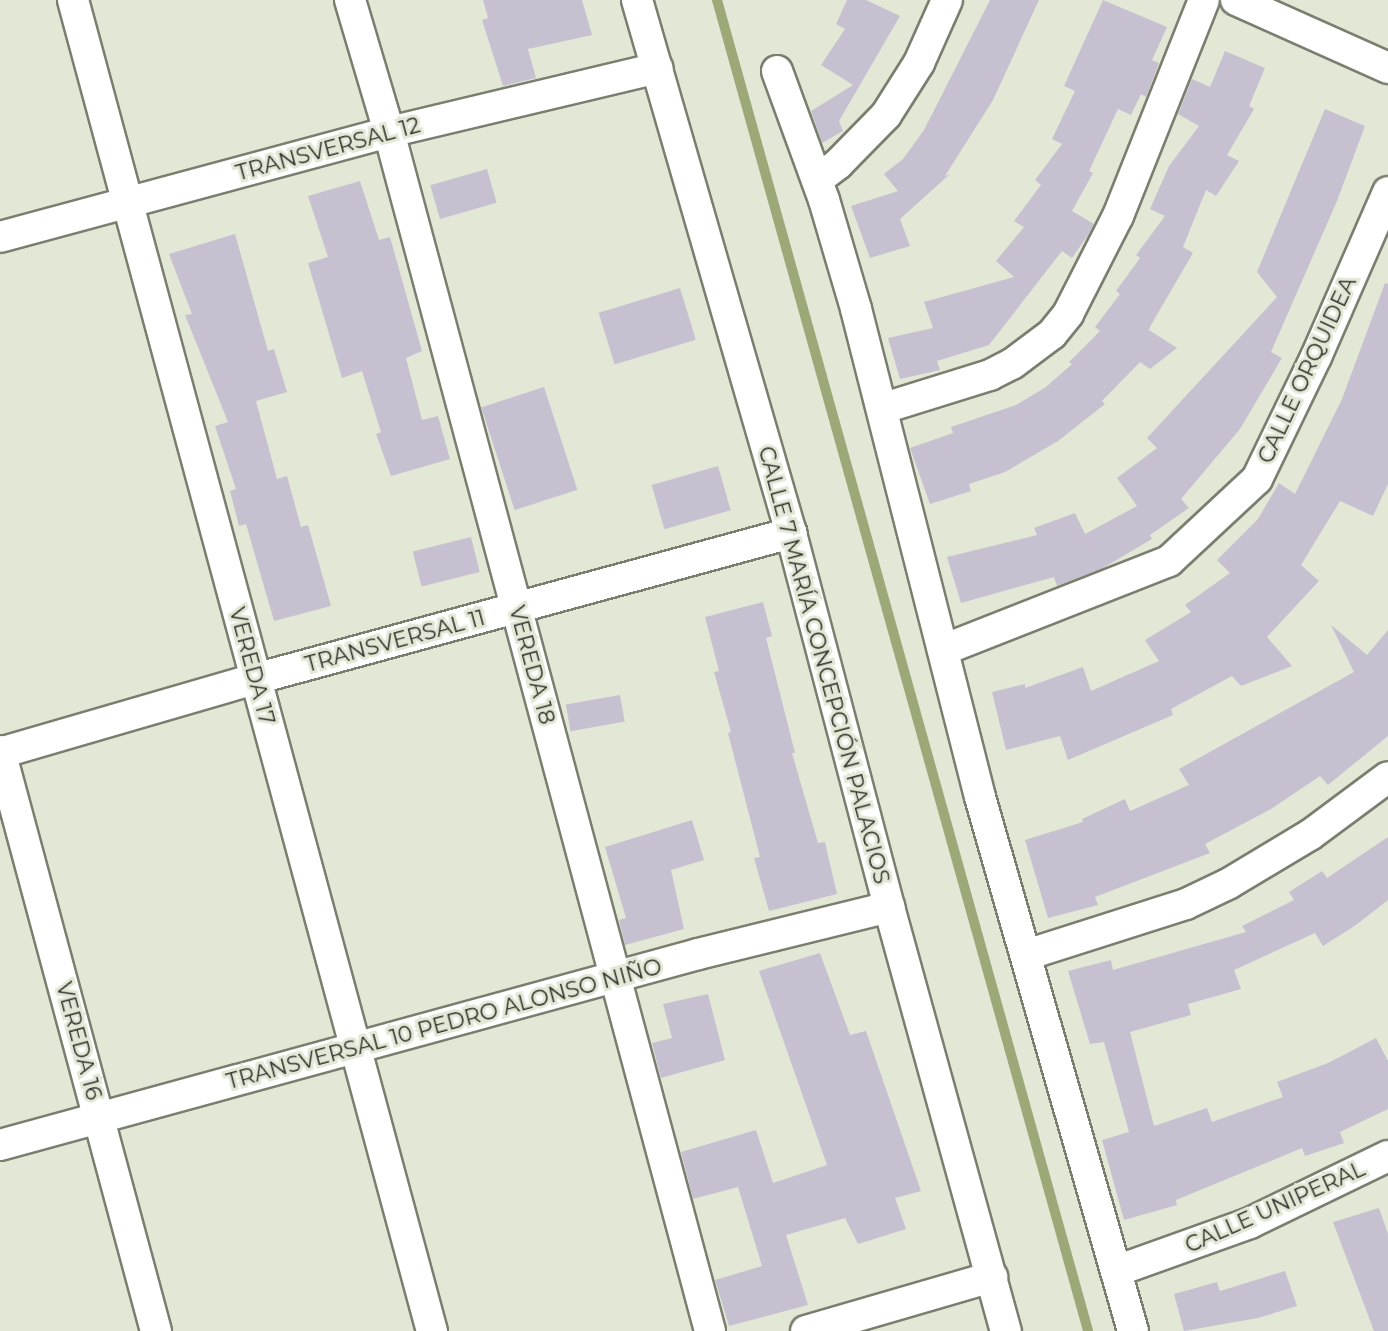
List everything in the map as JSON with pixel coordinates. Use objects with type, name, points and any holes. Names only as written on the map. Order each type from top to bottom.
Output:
[{"type":"street","name":"VEREDA 17","points":[[73,0],[432,1331]]},
{"type":"street","name":"VEREDA 18","points":[[350,0],[389,132],[710,1331]]},
{"type":"street","name":"CALLE 7 MARÍA CONCEPCIÓN PALACIOS","points":[[637,0],[791,533],[889,907],[1006,1331]]},
{"type":"street","points":[[817,180],[838,164],[886,115],[919,63],[947,0]]},
{"type":"street","points":[[884,408],[990,375],[1012,364],[1052,334],[1068,314],[1118,216],[1204,0]]},
{"type":"street","points":[[1236,0],[1388,68]]},
{"type":"street","name":"TRANSVERSAL 12","points":[[0,237],[389,132],[657,68]]},
{"type":"street","points":[[777,71],[817,180],[884,408],[980,797],[1133,1331]]},
{"type":"street","name":"CALLE ORQUIDEA","points":[[943,650],[1169,561],[1257,479],[1316,357],[1388,192]]},
{"type":"street","name":"TRANSVERSAL 11","points":[[0,752],[791,533]]},
{"type":"street","name":"VEREDA 16","points":[[0,752],[156,1331]]},
{"type":"street","points":[[1026,955],[1186,904],[1228,884],[1310,835],[1388,777]]},
{"type":"street","name":"TRANSVERSAL 10 PEDRO ALONSO NIÑO","points":[[0,1145],[617,977],[889,907]]},
{"type":"street","name":"CALLE UNIPERAL","points":[[1116,1271],[1250,1223],[1388,1156]]},
{"type":"street","points":[[806,1331],[992,1277]]},
{"type":"building","points":[[483,0],[582,0],[592,35],[528,49],[536,78],[503,86],[482,20],[488,18]]},
{"type":"building","points":[[847,0],[866,0],[900,16],[839,121],[843,131],[822,143],[811,111],[853,85],[821,65],[845,29],[836,24]]},
{"type":"building","points":[[990,0],[1039,0],[993,100],[945,176],[950,174],[900,219],[910,246],[870,258],[851,206],[898,191],[884,174],[903,159],[924,130]]},
{"type":"building","points":[[1103,0],[1167,27],[1152,60],[1159,63],[1146,97],[1141,94],[1131,115],[1118,109],[1089,171],[1093,173],[1072,211],[1094,224],[1072,258],[1062,251],[989,345],[937,361],[940,370],[900,379],[888,338],[933,328],[924,302],[1014,277],[996,261],[1024,227],[1014,221],[1041,185],[1035,180],[1062,144],[1052,139],[1075,91],[1064,86]]},
{"type":"building","points":[[1225,51],[1265,68],[1249,106],[1254,109],[1227,155],[1239,161],[1216,196],[1206,190],[1183,247],[1193,253],[1149,330],[1177,348],[1150,369],[1140,362],[1102,401],[1105,404],[1058,441],[1005,472],[969,484],[971,491],[930,504],[910,448],[953,433],[951,427],[1016,405],[1046,387],[1072,364],[1069,362],[1100,331],[1095,327],[1120,294],[1116,291],[1140,258],[1136,255],[1165,216],[1150,209],[1169,166],[1199,126],[1178,114],[1192,79],[1210,87]]},
{"type":"building","points":[[1325,109],[1365,126],[1337,201],[1271,352],[1282,358],[1240,429],[1181,499],[1189,508],[1150,535],[1152,539],[1103,568],[1057,586],[1054,577],[961,603],[947,557],[1037,535],[1034,528],[1075,513],[1085,534],[1137,506],[1117,478],[1157,448],[1147,438],[1277,297],[1257,272]]},
{"type":"building","points":[[487,169],[497,203],[440,219],[430,185]]},
{"type":"building","points":[[360,181],[379,240],[390,237],[422,351],[406,358],[422,420],[438,416],[450,459],[391,476],[376,434],[381,432],[362,371],[342,378],[308,263],[328,257],[308,196]]},
{"type":"building","points":[[235,234],[268,351],[274,349],[287,392],[256,401],[277,479],[287,476],[301,527],[308,525],[331,606],[274,621],[246,524],[239,526],[230,491],[236,489],[215,426],[228,422],[185,315],[192,314],[169,254]]},
{"type":"building","points":[[1385,283],[1388,284],[1388,484],[1373,516],[1340,501],[1301,565],[1319,581],[1267,637],[1292,666],[1241,686],[1232,676],[1171,709],[1173,715],[1068,760],[1060,736],[1006,750],[992,692],[1025,684],[1025,688],[1083,667],[1091,691],[1159,661],[1145,640],[1191,612],[1185,605],[1230,573],[1217,560],[1258,519],[1279,483],[1295,494],[1342,399]]},
{"type":"building","points":[[680,288],[696,340],[615,364],[599,313]]},
{"type":"building","points":[[544,387],[577,490],[515,510],[481,407]]},
{"type":"building","points":[[718,466],[731,510],[664,529],[652,485]]},
{"type":"building","points":[[471,537],[480,572],[421,586],[413,552]]},
{"type":"building","points":[[763,602],[772,636],[766,638],[795,753],[792,753],[818,843],[825,842],[837,894],[769,911],[754,858],[760,857],[714,672],[719,671],[705,617]]},
{"type":"building","points":[[1331,625],[1367,655],[1388,630],[1388,736],[1328,785],[1320,776],[1271,809],[1205,844],[1210,853],[1095,897],[1098,905],[1048,918],[1025,840],[1083,822],[1082,819],[1125,799],[1130,811],[1189,785],[1179,769],[1354,672]]},
{"type":"building","points":[[620,695],[625,722],[571,731],[566,705]]},
{"type":"building","points":[[692,820],[704,860],[671,870],[684,929],[625,945],[619,920],[626,918],[605,847]]},
{"type":"building","points":[[1388,837],[1388,900],[1356,925],[1323,946],[1315,933],[1234,970],[1241,989],[1188,1004],[1191,1015],[1130,1032],[1154,1126],[1207,1108],[1212,1122],[1283,1097],[1277,1082],[1328,1063],[1376,1038],[1388,1061],[1388,1109],[1340,1132],[1344,1143],[1305,1156],[1302,1148],[1176,1200],[1177,1205],[1124,1220],[1102,1140],[1129,1132],[1104,1042],[1090,1044],[1068,971],[1111,960],[1113,970],[1246,932],[1242,926],[1294,900],[1289,892],[1322,871],[1327,878]]},
{"type":"building","points":[[820,953],[850,1035],[866,1031],[921,1191],[895,1198],[906,1229],[858,1244],[845,1218],[786,1235],[808,1305],[729,1326],[715,1280],[762,1266],[738,1187],[693,1199],[681,1152],[756,1130],[773,1183],[827,1165],[759,971]]},
{"type":"building","points":[[708,994],[725,1060],[661,1078],[652,1043],[672,1038],[663,1004]]},
{"type":"building","points":[[1379,1208],[1388,1234],[1388,1331],[1374,1331],[1333,1222]]},
{"type":"building","points":[[1285,1271],[1297,1306],[1258,1318],[1184,1331],[1174,1294],[1217,1282],[1220,1291]]},
{"type":"waterway","points":[[717,0],[1088,1331]]}]
